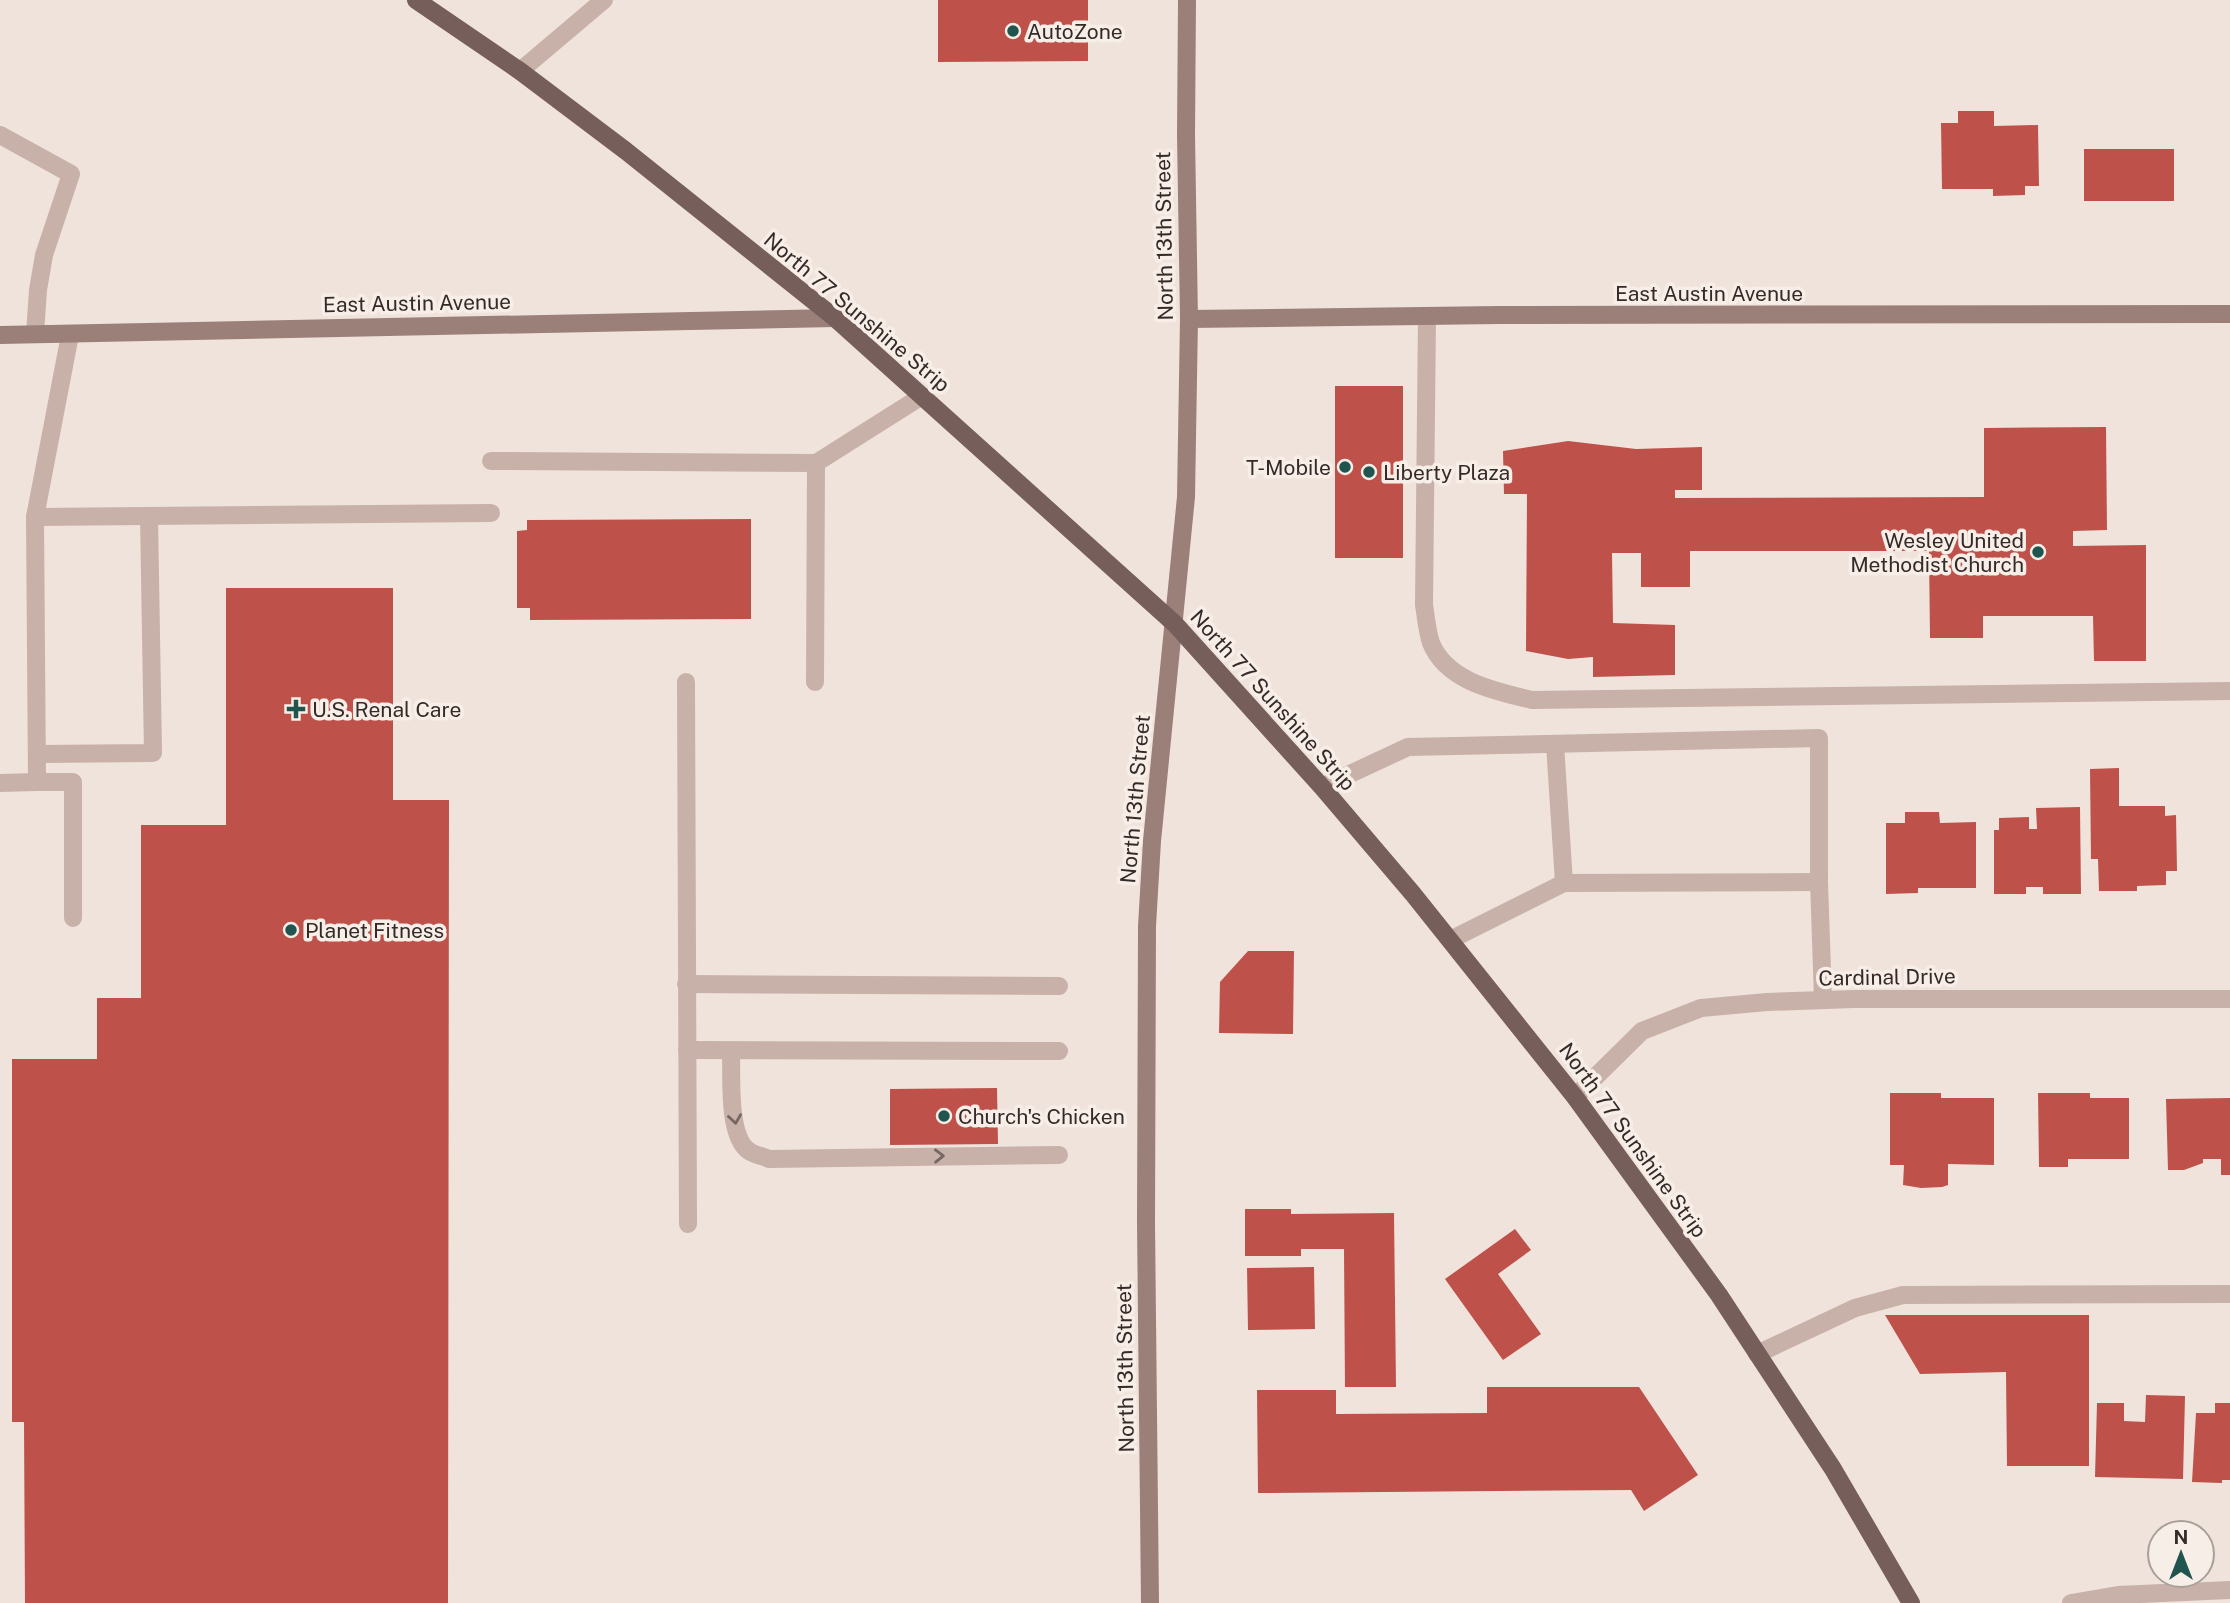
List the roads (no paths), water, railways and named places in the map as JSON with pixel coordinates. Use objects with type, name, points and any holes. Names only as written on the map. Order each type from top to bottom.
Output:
[{"type":"main road","name":"North 77 Sunshine Strip","points":[[416,0],[520,71],[835,318],[1175,624],[1322,787],[1450,940],[1575,1097],[1719,1295],[1833,1469],[1911,1603]]},
{"type":"street","points":[[520,71],[604,0]]},
{"type":"street","name":"North 13th Street","points":[[1150,1603],[1146,1223],[1147,926],[1154,819],[1186,497],[1189,319],[1185,135],[1186,0]]},
{"type":"street","points":[[0,135],[71,174],[44,255],[35,334]]},
{"type":"street","name":"East Austin Avenue","points":[[1189,319],[2230,314]]},
{"type":"street","points":[[1427,316],[1424,605],[1432,643],[1448,667],[1481,687],[1532,700],[2230,691]]},
{"type":"street","name":"East Austin Avenue","points":[[0,335],[835,318]]},
{"type":"street","points":[[37,782],[36,517],[70,335]]},
{"type":"street","points":[[491,461],[816,463],[922,396]]},
{"type":"street","points":[[815,682],[816,463]]},
{"type":"street","points":[[36,517],[491,513]]},
{"type":"street","points":[[38,754],[153,752],[149,516]]},
{"type":"street","points":[[686,682],[688,1224]]},
{"type":"street","points":[[1322,787],[1408,747],[1819,738],[1819,882],[1823,1000]]},
{"type":"street","points":[[1555,744],[1564,883]]},
{"type":"street","points":[[0,783],[73,782],[73,918]]},
{"type":"street","points":[[1450,940],[1564,883],[1819,882]]},
{"type":"street","points":[[686,984],[1059,986]]},
{"type":"street","name":"Cardinal Drive","points":[[1575,1097],[1642,1031],[1701,1008],[1823,1000],[2230,999]]},
{"type":"street","points":[[687,1050],[1059,1051]]},
{"type":"street","points":[[731,1051],[733,1121],[737,1135],[747,1151],[769,1159],[1059,1155]]},
{"type":"street","points":[[1758,1354],[1855,1308],[1903,1295],[2230,1294]]},
{"type":"street","points":[[2071,1603],[2118,1595],[2230,1590]]},
{"type":"place","name":"AutoZone","points":[[1013,31]]},
{"type":"place","name":"T-Mobile","points":[[1345,467]]},
{"type":"place","name":"Liberty Plaza","points":[[1369,472]]},
{"type":"place","name":"Wesley United Methodist Church","points":[[2038,552]]},
{"type":"place","name":"U.S. Renal Care","points":[[296,709]]},
{"type":"place","name":"Planet Fitness","points":[[291,930]]},
{"type":"place","name":"Church's Chicken","points":[[944,1116]]}]
